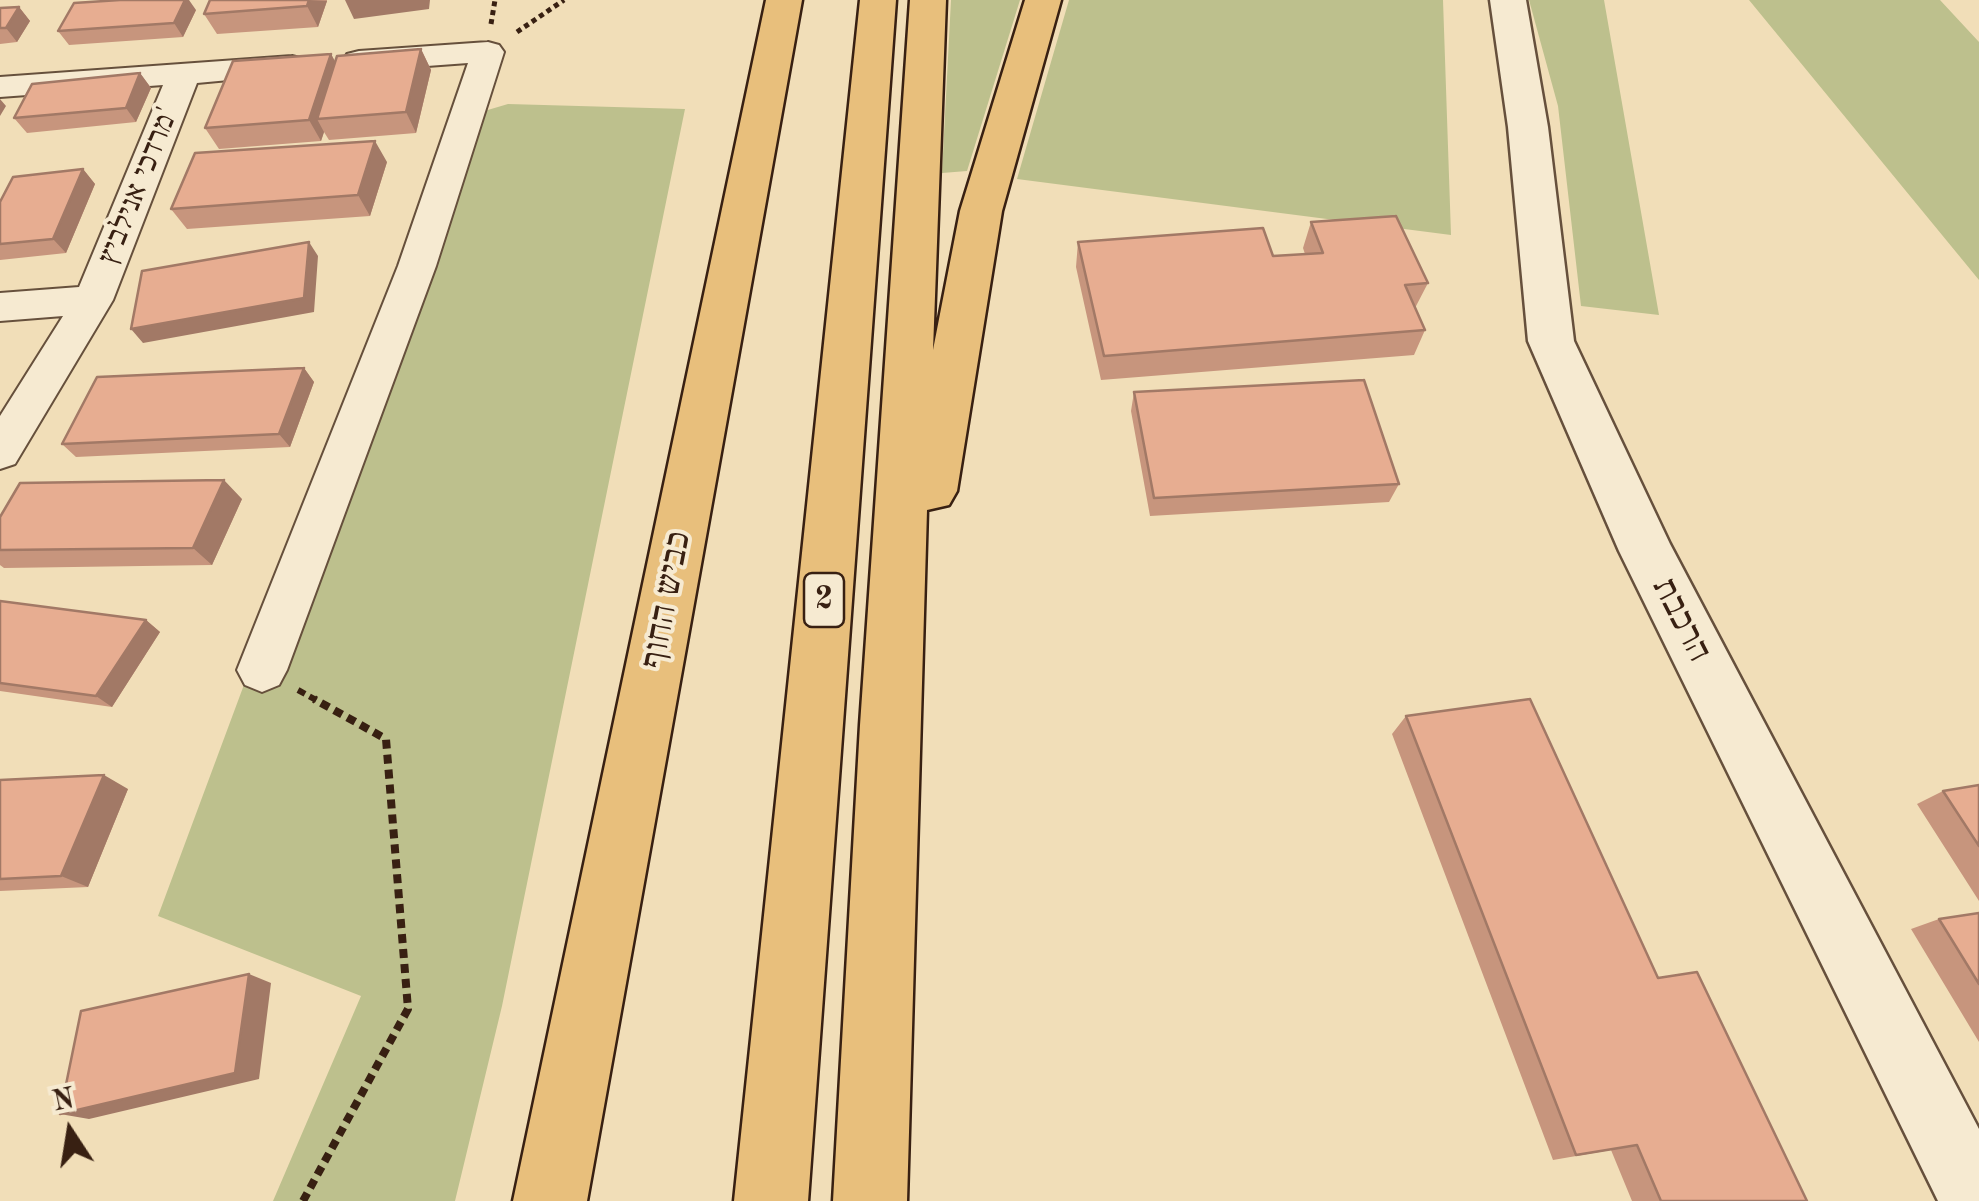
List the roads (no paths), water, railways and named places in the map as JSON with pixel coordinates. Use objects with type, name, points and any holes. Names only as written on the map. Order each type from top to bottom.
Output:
[{"type":"highway","name":"2","points":[[771,1201],[878,0]]},
{"type":"highway","points":[[870,1201],[889,725],[928,0]]},
{"type":"highway","points":[[889,725],[981,211],[1043,0]]},
{"type":"highway","name":"כביש החוף","points":[[550,1201],[776,16]]},
{"type":"street","name":"הרכבת","points":[[1508,0],[1528,127],[1551,342],[1646,551],[1977,1201]]},
{"type":"street","points":[[0,88],[488,52],[417,266],[262,670]]},
{"type":"street","name":"מרדכי אנילביץ'","points":[[0,452],[93,300],[184,73]]},
{"type":"street","points":[[0,307],[93,300]]}]
